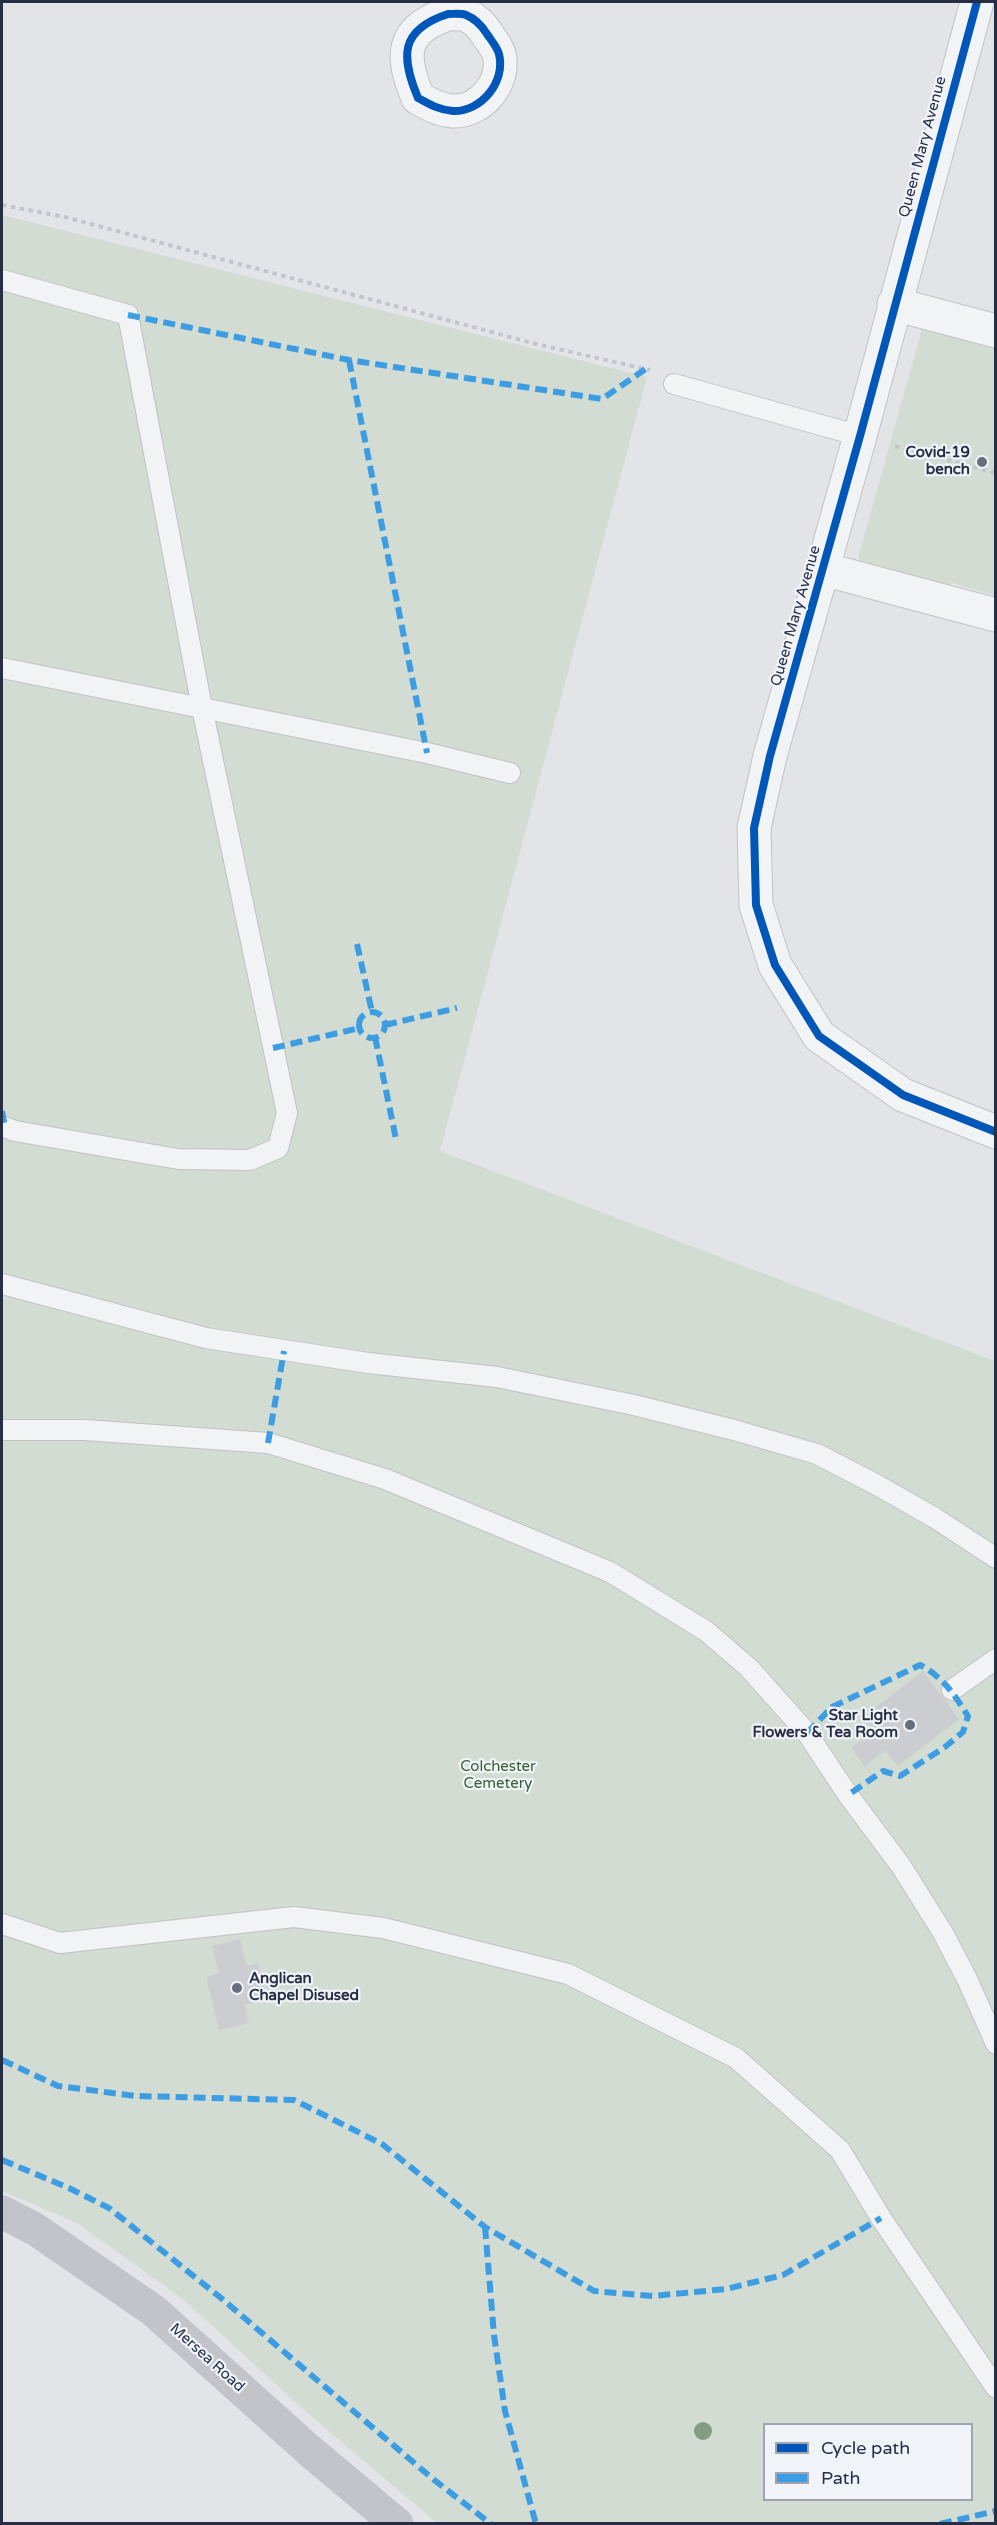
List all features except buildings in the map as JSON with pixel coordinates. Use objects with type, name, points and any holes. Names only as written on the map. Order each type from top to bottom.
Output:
[{"type":"main road","name":"Mersea Road","points":[[2,2212],[35,2229],[154,2311],[310,2452],[397,2523]]},
{"type":"street","name":"Queen Mary Avenue","points":[[977,2],[860,436],[770,756],[754,828],[756,905],[775,965],[819,1036],[903,1095],[996,1132]]},
{"type":"street","points":[[894,304],[996,331]]},
{"type":"street","name":"Queen Mary Avenue","points":[[823,569],[996,615]]},
{"type":"lane","points":[[2,280],[128,315],[202,708],[287,1113],[278,1148],[250,1160],[178,1160],[15,1131],[2,1126]]},
{"type":"lane","points":[[674,384],[860,436]]},
{"type":"lane","points":[[2,668],[428,753],[510,773]]},
{"type":"lane","points":[[2,1284],[206,1338],[358,1362],[497,1377],[634,1405],[734,1430],[827,1459],[897,1496],[996,1558]]},
{"type":"lane","points":[[2,1430],[85,1430],[268,1443],[385,1479],[610,1572],[706,1630],[749,1668],[807,1733],[848,1795],[901,1866],[943,1933],[967,1979],[996,2044]]},
{"type":"lane","points":[[952,1690],[996,1659]]},
{"type":"lane","points":[[2,1924],[60,1943],[294,1917],[382,1928],[568,1974],[736,2058],[840,2150],[881,2218],[996,2388]]},
{"type":"path","points":[[2,205],[65,217],[536,344],[646,368],[674,384]]},
{"type":"path","points":[[860,436],[996,473]]},
{"type":"green space","name":"Colchester Cemetery","points":[[2,215],[647,377],[440,1151],[995,1361],[995,2523],[437,2523],[304,2410],[184,2300],[77,2223],[2,2191]]},
{"type":"green space","points":[[924,322],[995,339],[995,596],[952,583],[945,589],[861,571],[858,558]]},
{"type":"marked path","points":[[128,315],[349,360],[602,399],[647,368]]},
{"type":"marked path","points":[[349,360],[427,753]]},
{"type":"marked path","points":[[357,944],[372,1012]]},
{"type":"marked path","points":[[385,1025],[457,1008]]},
{"type":"marked path","points":[[372,1012],[381,1016],[385,1025],[381,1034],[372,1038],[363,1034],[359,1025],[363,1016],[372,1012]]},
{"type":"marked path","points":[[273,1048],[360,1028]]},
{"type":"marked path","points":[[375,1037],[396,1139]]},
{"type":"marked path","points":[[2,1111],[5,1127]]},
{"type":"marked path","points":[[268,1443],[284,1351]]},
{"type":"marked path","points":[[807,1733],[832,1707],[920,1665],[942,1681],[963,1708],[968,1716],[963,1732],[945,1747],[900,1776],[883,1771],[848,1795]]},
{"type":"marked path","points":[[2,2060],[58,2086],[136,2096],[294,2100],[382,2144],[485,2227],[594,2291],[653,2296],[726,2289],[783,2275],[881,2218]]},
{"type":"marked path","points":[[2,2160],[69,2188],[109,2208],[221,2298],[433,2479],[491,2524]]},
{"type":"marked path","points":[[485,2227],[494,2335],[505,2411],[536,2524]]},
{"type":"marked path","points":[[940,2524],[996,2511]]},
{"type":"cycle path","points":[[977,2],[860,436],[770,756],[754,828],[756,905],[775,965],[819,1036],[903,1095],[996,1132]]},
{"type":"cycle path","points":[[448,14],[464,14],[476,21],[499,54],[499,75],[495,85],[482,101],[463,110],[443,109],[418,98],[412,83],[407,58],[412,37],[420,28],[448,14]]},
{"type":"place","name":"Covid-19 bench","points":[[982,462]]},
{"type":"place","name":"Star Light Flowers & Tea Room","points":[[910,1725]]},
{"type":"place","name":"Anglican Chapel Disused","points":[[237,1988]]}]
